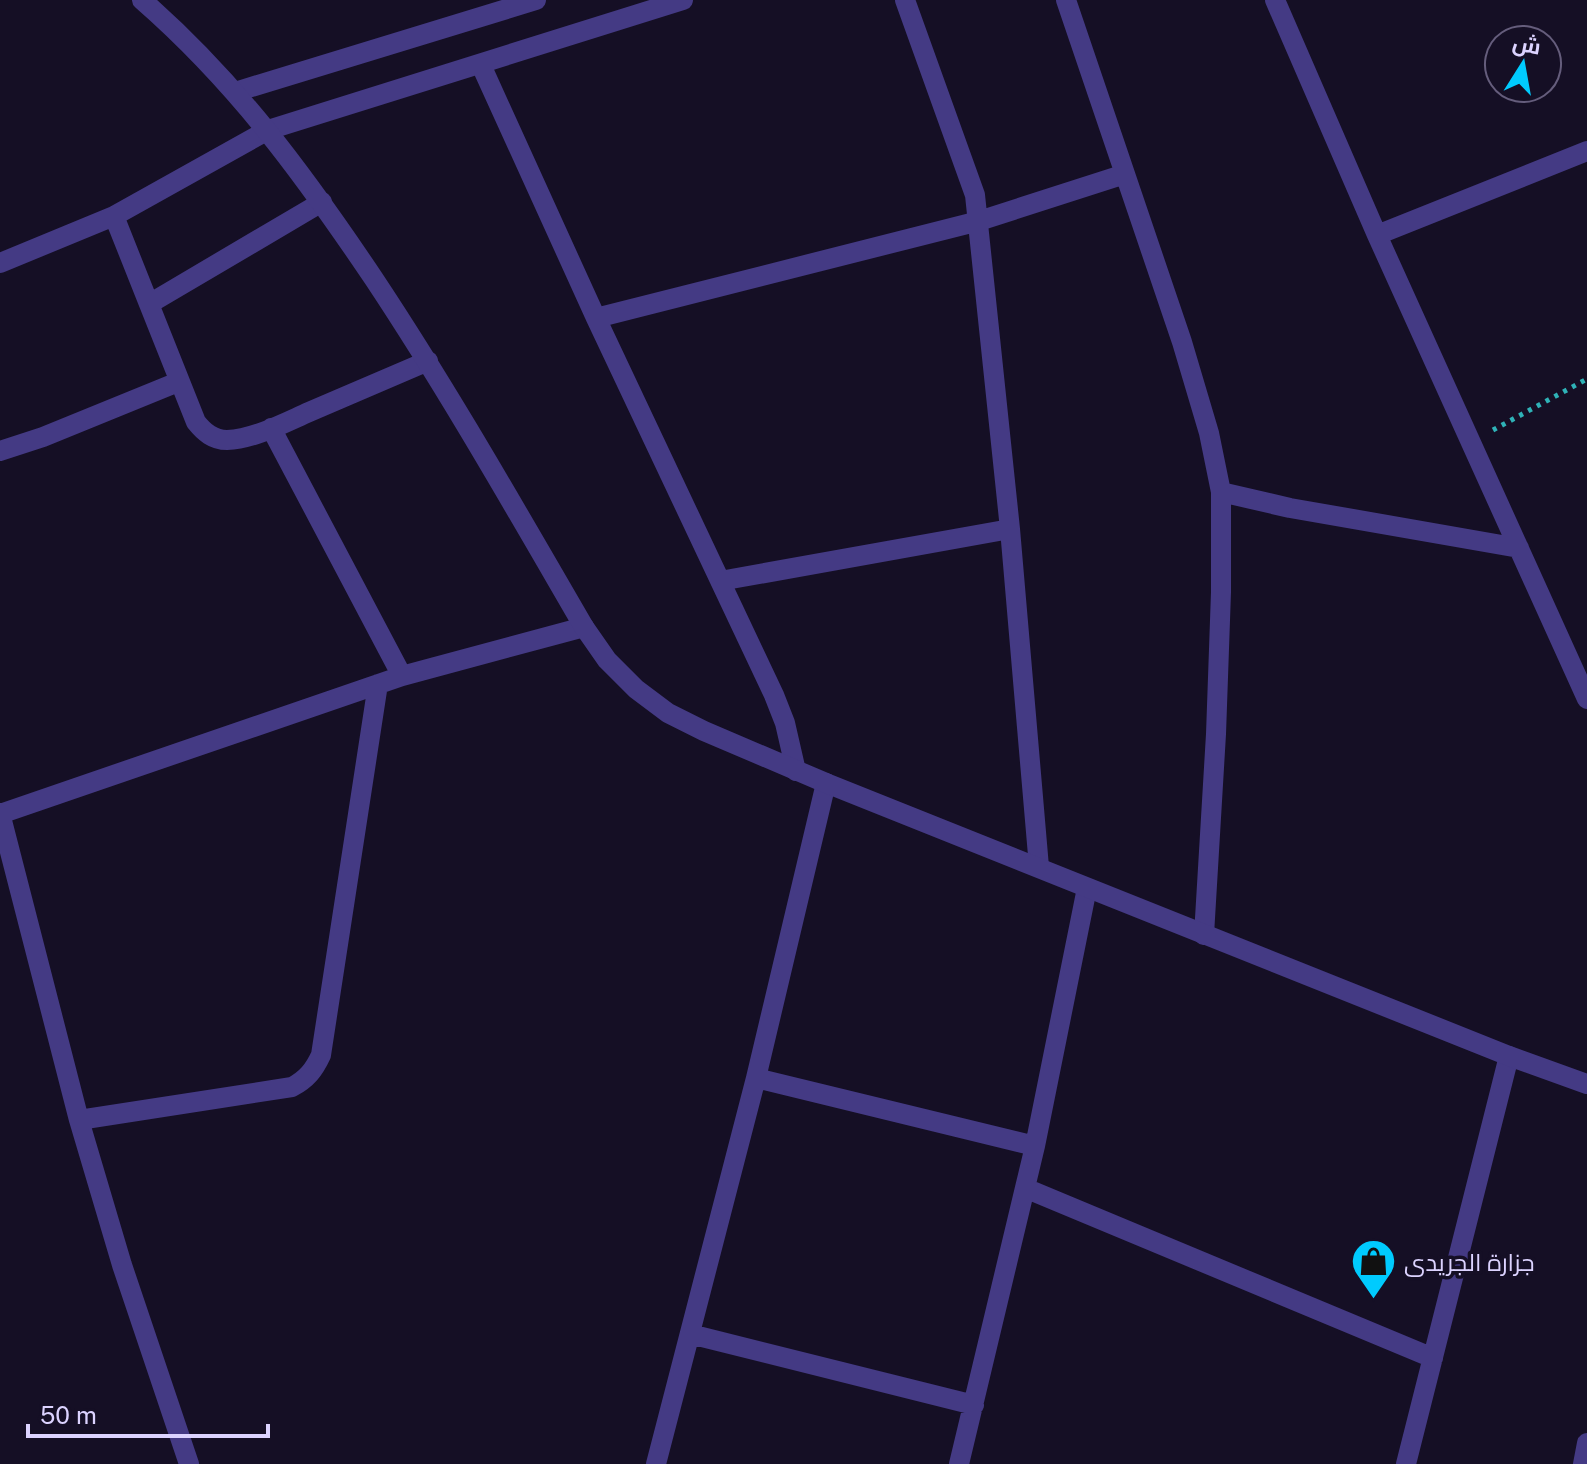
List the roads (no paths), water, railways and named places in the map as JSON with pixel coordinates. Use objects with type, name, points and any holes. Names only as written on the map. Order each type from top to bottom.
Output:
[{"type":"street","points":[[142,0],[174,28],[235,92],[322,202],[428,361],[584,627],[607,660],[636,689],[668,713],[796,771],[1509,1056],[1587,1084]]},
{"type":"street","points":[[235,92],[536,0]]},
{"type":"street","points":[[0,263],[114,216],[268,130],[481,65],[660,4],[683,0]]},
{"type":"street","points":[[905,0],[966,165],[979,221],[1039,867]]},
{"type":"street","points":[[1066,0],[1205,418],[1221,492],[1216,734],[1204,935]]},
{"type":"street","points":[[1275,0],[1377,235],[1587,699]]},
{"type":"street","points":[[481,65],[596,318],[774,695],[785,723],[796,771]]},
{"type":"street","points":[[1377,235],[1587,151]]},
{"type":"street","points":[[596,318],[979,221],[1125,174]]},
{"type":"street","points":[[149,304],[322,202]]},
{"type":"street","points":[[114,216],[178,382],[196,422],[213,437],[226,440],[271,428],[428,361]]},
{"type":"street","points":[[0,451],[71,427],[178,382]]},
{"type":"street","points":[[271,428],[402,676]]},
{"type":"street","points":[[1221,492],[1290,508],[1519,548]]},
{"type":"street","points":[[720,581],[1010,529]]},
{"type":"street","points":[[189,1464],[122,1265],[79,1120],[0,813],[402,676],[584,627]]},
{"type":"street","points":[[79,1120],[292,1087],[314,1070],[321,1055],[378,684]]},
{"type":"street","points":[[656,1464],[756,1078],[826,783]]},
{"type":"street","points":[[959,1464],[1035,1146],[1087,888]]},
{"type":"street","points":[[1406,1464],[1509,1056]]},
{"type":"street","points":[[756,1078],[1035,1146]]},
{"type":"street","points":[[1025,1188],[1433,1358]]},
{"type":"street","points":[[690,1334],[974,1405]]},
{"type":"street","points":[[1583,1464],[1587,1443]]},
{"type":"place","name":"جزارة الجريدى","points":[[1373,1301]]}]
